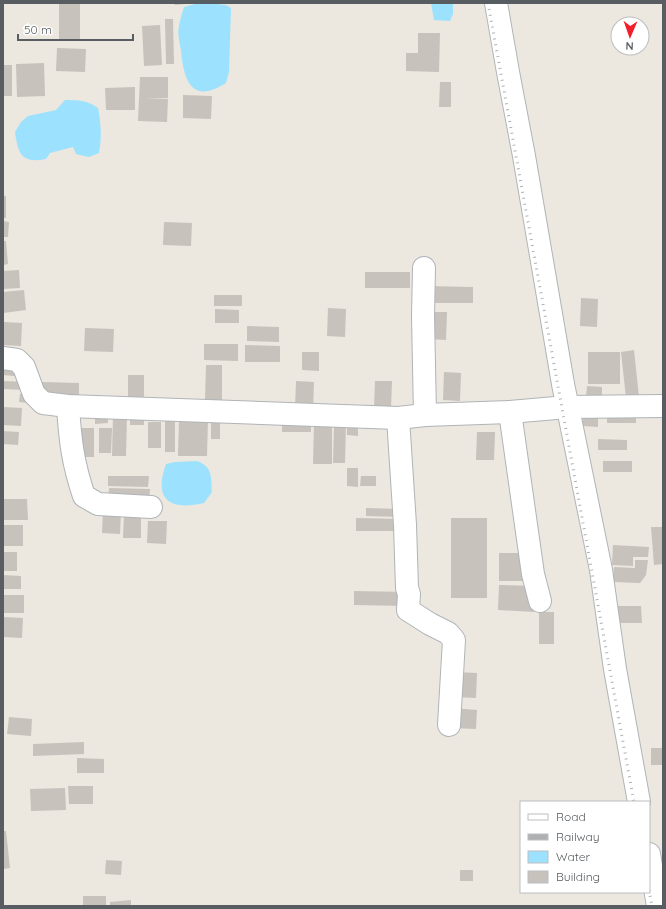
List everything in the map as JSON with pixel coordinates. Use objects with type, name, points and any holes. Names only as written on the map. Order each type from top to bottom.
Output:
[{"type":"street","points":[[496,3],[567,406],[601,570],[615,669],[639,801]]},
{"type":"street","points":[[424,268],[423,316],[426,415]]},
{"type":"street","points":[[3,358],[17,360],[24,367],[34,394],[43,403],[68,406],[398,418],[426,415],[510,412],[567,406],[663,406]]},
{"type":"street","points":[[68,406],[71,449],[76,473],[84,496],[98,504],[151,507]]},
{"type":"street","points":[[510,412],[533,574],[540,601]]},
{"type":"street","points":[[398,418],[405,525],[407,588],[409,594],[408,610],[448,633],[454,640],[449,726]]},
{"type":"street","points":[[650,860],[658,906]]},
{"type":"water","points":[[209,3],[226,5],[231,8],[229,72],[226,83],[214,89],[205,91],[197,90],[187,80],[182,62],[178,29],[184,7],[195,4]]},
{"type":"water","points":[[431,3],[453,3],[453,14],[450,21],[434,20]]},
{"type":"water","points":[[65,100],[82,101],[90,103],[98,108],[101,130],[99,153],[89,157],[76,154],[73,147],[50,153],[46,159],[31,160],[26,158],[20,151],[15,132],[21,122],[28,116],[56,110]]},
{"type":"water","points":[[197,461],[209,469],[211,477],[212,492],[204,503],[182,505],[174,504],[167,500],[163,494],[162,486],[166,464]]},
{"type":"building","points":[[59,3],[80,3],[80,41],[59,41]]},
{"type":"building","points":[[174,3],[185,3],[185,4],[175,5]]},
{"type":"building","points":[[165,19],[173,19],[174,64],[166,64]]},
{"type":"building","points":[[160,25],[162,65],[144,66],[142,26]]},
{"type":"building","points":[[418,33],[440,33],[439,72],[406,71],[406,53],[418,53]]},
{"type":"building","points":[[57,48],[86,49],[85,72],[56,71]]},
{"type":"building","points":[[44,63],[45,96],[17,97],[16,64]]},
{"type":"building","points":[[3,65],[12,65],[12,96],[3,96]]},
{"type":"building","points":[[140,77],[168,77],[168,98],[145,98],[168,99],[167,122],[138,121]]},
{"type":"building","points":[[440,82],[451,82],[451,107],[439,107]]},
{"type":"building","points":[[135,87],[135,110],[106,110],[105,88]]},
{"type":"building","points":[[183,95],[212,96],[211,119],[183,118]]},
{"type":"building","points":[[3,196],[6,196],[6,218],[3,218]]},
{"type":"building","points":[[3,221],[9,222],[8,237],[3,237]]},
{"type":"building","points":[[164,222],[192,223],[191,246],[163,245]]},
{"type":"building","points":[[3,241],[6,241],[8,264],[3,265]]},
{"type":"building","points":[[19,270],[20,288],[3,289],[3,271]]},
{"type":"building","points":[[365,272],[410,272],[410,288],[365,288]]},
{"type":"building","points":[[427,286],[473,287],[473,303],[427,303]]},
{"type":"building","points":[[24,290],[26,310],[3,313],[3,292]]},
{"type":"building","points":[[214,295],[242,295],[242,306],[214,306]]},
{"type":"building","points":[[581,298],[598,299],[597,327],[580,326]]},
{"type":"building","points":[[328,308],[346,309],[345,337],[327,336]]},
{"type":"building","points":[[215,309],[239,310],[239,323],[215,323]]},
{"type":"building","points":[[430,312],[447,312],[446,340],[429,339]]},
{"type":"building","points":[[3,322],[22,323],[21,346],[3,345]]},
{"type":"building","points":[[247,326],[279,327],[279,342],[247,341]]},
{"type":"building","points":[[85,328],[114,329],[113,352],[84,351]]},
{"type":"building","points":[[204,344],[238,344],[238,361],[204,360]]},
{"type":"building","points":[[245,345],[280,346],[280,362],[245,362]]},
{"type":"building","points":[[634,350],[639,397],[626,398],[621,352]]},
{"type":"building","points":[[302,352],[319,352],[319,371],[302,370]]},
{"type":"building","points":[[588,352],[620,352],[620,384],[588,384]]},
{"type":"building","points":[[206,365],[222,365],[222,401],[205,400]]},
{"type":"building","points":[[3,366],[24,377],[3,375]]},
{"type":"building","points":[[444,372],[461,373],[460,401],[443,400]]},
{"type":"building","points":[[128,375],[144,375],[144,398],[128,397]]},
{"type":"building","points":[[3,381],[27,382],[26,390],[3,389]]},
{"type":"building","points":[[296,381],[314,382],[313,410],[295,409]]},
{"type":"building","points":[[375,381],[392,381],[391,409],[374,408]]},
{"type":"building","points":[[42,382],[79,383],[79,399],[42,399]]},
{"type":"building","points":[[587,386],[602,387],[602,398],[586,397]]},
{"type":"building","points":[[20,394],[30,394],[29,403],[19,402]]},
{"type":"building","points":[[3,407],[22,408],[21,426],[3,425]]},
{"type":"building","points":[[95,412],[108,412],[108,423],[95,424]]},
{"type":"building","points":[[607,413],[636,413],[636,423],[607,423]]},
{"type":"building","points":[[113,415],[127,415],[126,456],[112,456]]},
{"type":"building","points":[[211,416],[220,416],[220,439],[211,439]]},
{"type":"building","points":[[583,416],[598,416],[598,427],[583,426]]},
{"type":"building","points":[[130,418],[144,418],[144,425],[130,425]]},
{"type":"building","points":[[165,418],[175,418],[175,452],[165,452]]},
{"type":"building","points":[[179,419],[208,419],[207,456],[178,456]]},
{"type":"building","points":[[282,421],[311,421],[311,432],[282,432]]},
{"type":"building","points":[[148,422],[161,422],[161,448],[148,448]]},
{"type":"building","points":[[314,423],[332,423],[332,464],[313,464]]},
{"type":"building","points":[[334,423],[346,423],[345,463],[333,463]]},
{"type":"building","points":[[347,423],[358,424],[358,436],[347,435]]},
{"type":"building","points":[[77,428],[94,428],[94,457],[77,457]]},
{"type":"building","points":[[99,428],[112,428],[111,453],[99,453]]},
{"type":"building","points":[[3,431],[19,432],[18,445],[3,444]]},
{"type":"building","points":[[477,432],[495,432],[494,460],[476,460]]},
{"type":"building","points":[[598,439],[627,440],[627,450],[598,450]]},
{"type":"building","points":[[603,461],[632,461],[632,472],[603,472]]},
{"type":"building","points":[[347,468],[358,468],[358,487],[347,486]]},
{"type":"building","points":[[108,476],[149,476],[148,487],[108,486]]},
{"type":"building","points":[[361,476],[376,476],[376,486],[360,486]]},
{"type":"building","points":[[109,488],[150,489],[149,502],[108,501]]},
{"type":"building","points":[[3,499],[27,499],[28,520],[3,520]]},
{"type":"building","points":[[366,508],[400,509],[400,517],[366,516]]},
{"type":"building","points":[[103,510],[121,511],[120,534],[102,533]]},
{"type":"building","points":[[124,514],[141,515],[141,538],[123,538]]},
{"type":"building","points":[[356,518],[402,519],[402,531],[356,531]]},
{"type":"building","points":[[451,518],[487,518],[487,598],[451,598]]},
{"type":"building","points":[[148,521],[167,521],[166,544],[147,543]]},
{"type":"building","points":[[3,525],[23,525],[23,546],[3,546]]},
{"type":"building","points":[[651,527],[663,527],[663,564],[654,565]]},
{"type":"building","points":[[613,545],[649,547],[648,557],[633,557],[633,566],[612,565]]},
{"type":"building","points":[[3,552],[17,552],[17,571],[3,571]]},
{"type":"building","points":[[499,553],[529,553],[528,581],[499,581]]},
{"type":"building","points":[[635,560],[648,560],[646,575],[640,583],[613,582],[614,567],[635,568]]},
{"type":"building","points":[[3,575],[21,576],[21,589],[3,589]]},
{"type":"building","points":[[499,585],[535,586],[534,612],[498,610]]},
{"type":"building","points":[[354,591],[407,592],[406,606],[354,605]]},
{"type":"building","points":[[3,595],[24,595],[24,613],[3,613]]},
{"type":"building","points":[[617,606],[641,606],[642,623],[618,623]]},
{"type":"building","points":[[539,612],[554,612],[554,644],[539,644]]},
{"type":"building","points":[[3,617],[23,618],[22,638],[3,637]]},
{"type":"building","points":[[456,672],[477,673],[476,698],[455,697]]},
{"type":"building","points":[[453,708],[477,710],[476,729],[452,728]]},
{"type":"building","points":[[9,717],[32,719],[31,736],[7,734]]},
{"type":"building","points":[[84,742],[84,754],[33,756],[33,744]]},
{"type":"building","points":[[651,748],[663,748],[663,765],[651,765]]},
{"type":"building","points":[[77,758],[104,759],[104,773],[77,773]]},
{"type":"building","points":[[68,786],[93,786],[93,804],[69,804]]},
{"type":"building","points":[[65,788],[66,810],[31,811],[30,789]]},
{"type":"building","points":[[3,831],[6,831],[10,868],[3,869]]},
{"type":"building","points":[[106,860],[122,861],[121,875],[105,874]]},
{"type":"building","points":[[460,870],[473,870],[473,881],[460,881]]},
{"type":"building","points":[[83,896],[106,896],[106,906],[83,906]]},
{"type":"building","points":[[131,900],[131,906],[110,906],[110,902]]},
{"type":"railway","points":[[488,3],[634,801]]},
{"type":"railway","points":[[650,893],[652,906]]}]
